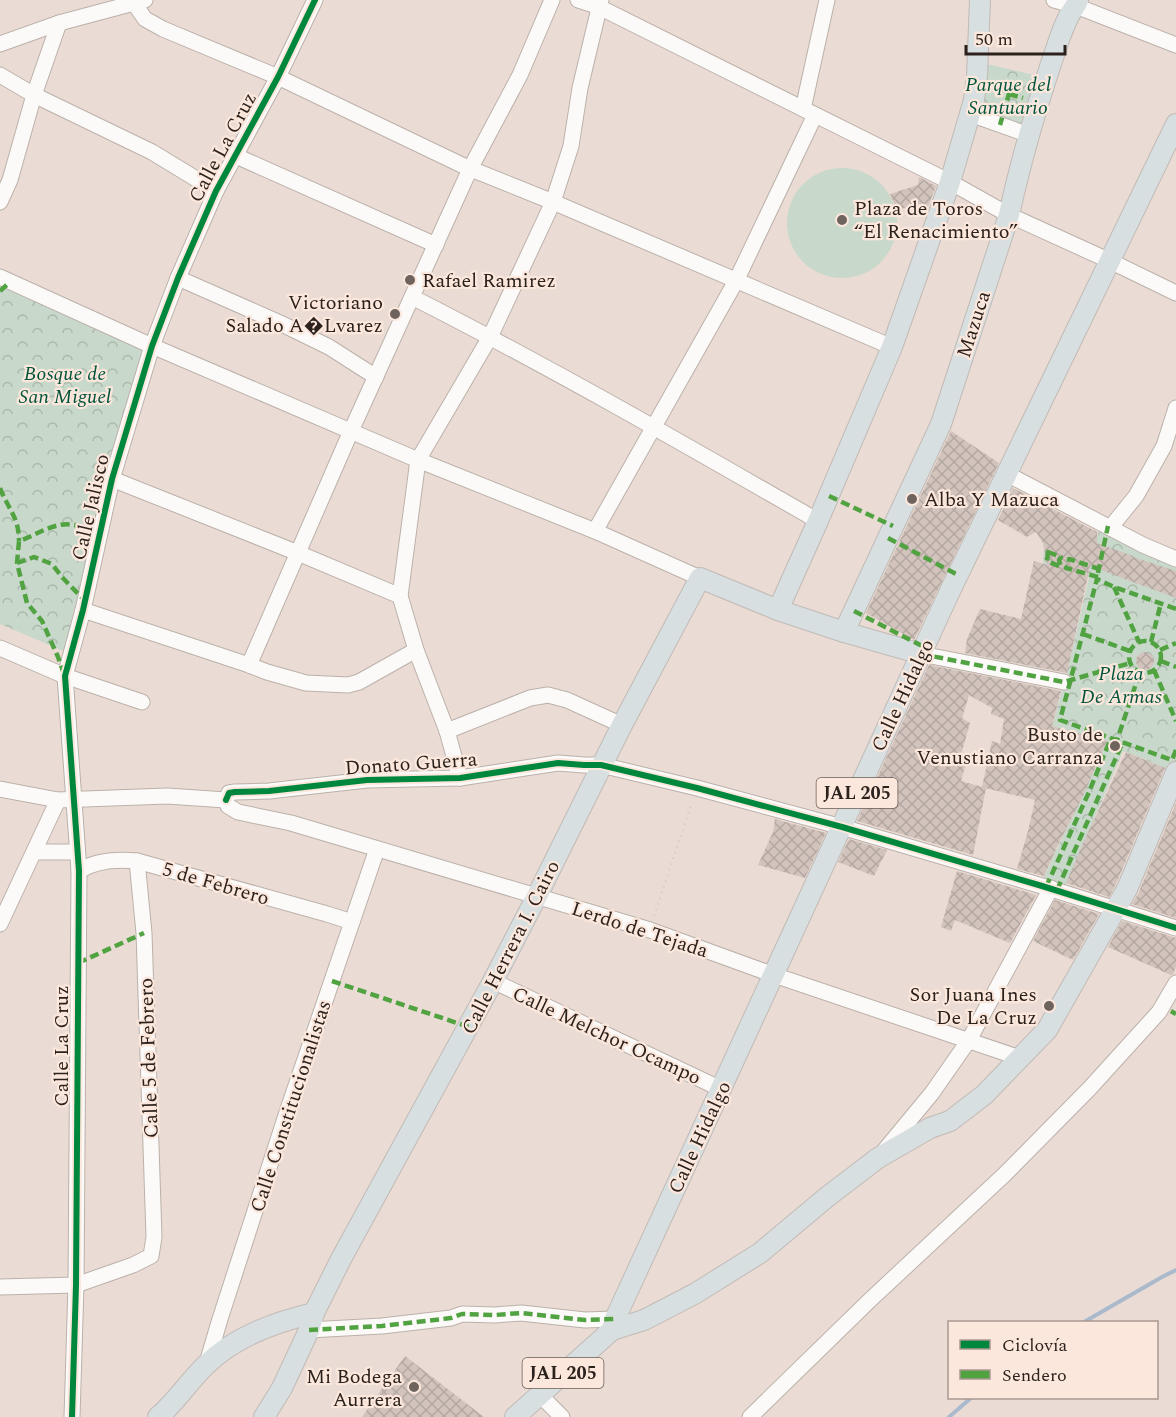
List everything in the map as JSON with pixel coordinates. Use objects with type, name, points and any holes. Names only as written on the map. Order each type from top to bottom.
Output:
[{"type":"main road","points":[[778,610],[892,347],[950,182],[974,100],[980,0]]},
{"type":"main road","name":"Mazuca","points":[[844,632],[940,424],[1009,215],[1029,135],[1061,35],[1077,3]]},
{"type":"main road","name":"JAL 205","points":[[1110,261],[1176,124]]},
{"type":"main road","name":"Calle Hidalgo","points":[[613,1324],[921,654],[1110,261]]},
{"type":"main road","points":[[700,578],[778,610],[921,654]]},
{"type":"main road","name":"Calle Herrera I. Cairo","points":[[264,1417],[282,1388],[341,1259],[493,981],[622,725],[700,578]]},
{"type":"main road","name":"JAL 205","points":[[515,1417],[613,1324],[644,1320],[696,1293],[760,1253],[878,1158],[930,1128],[950,1121],[984,1095],[1047,1030],[1127,889],[1176,772]]},
{"type":"main road","points":[[158,1417],[207,1364],[230,1346],[262,1329],[294,1318],[311,1321]]},
{"type":"street","name":"Calle La Cruz","points":[[152,346],[178,278],[216,191],[278,77],[315,0]]},
{"type":"street","points":[[249,665],[351,431],[470,169],[520,75],[552,0]]},
{"type":"street","points":[[578,0],[600,4],[950,182],[1009,215],[1176,293]]},
{"type":"street","points":[[595,531],[736,281],[809,112],[827,0]]},
{"type":"street","points":[[1054,0],[1077,3],[1176,45]]},
{"type":"street","points":[[0,44],[106,5],[140,2],[145,19],[163,29],[278,77],[470,169],[553,202],[892,347]]},
{"type":"street","points":[[460,778],[447,731],[416,650],[400,596],[418,460],[490,337],[553,202],[571,147],[580,88],[600,4]]},
{"type":"street","points":[[0,202],[10,180],[34,95],[59,23]]},
{"type":"street","points":[[0,75],[34,95],[152,152],[216,191]]},
{"type":"street","points":[[970,114],[1029,135]]},
{"type":"street","points":[[236,156],[436,245]]},
{"type":"street","points":[[0,277],[152,346],[418,460],[595,531],[700,578]]},
{"type":"street","points":[[178,278],[329,348],[376,377]]},
{"type":"street","points":[[412,297],[653,426],[818,521]]},
{"type":"street","name":"Calle Jalisco","points":[[65,676],[83,610],[112,478],[152,346]]},
{"type":"street","points":[[1110,528],[1142,486],[1164,446],[1176,408]]},
{"type":"street","points":[[1007,474],[1143,545],[1176,559]]},
{"type":"street","points":[[112,478],[400,596]]},
{"type":"street","points":[[83,610],[306,683],[348,685],[359,682],[416,650]]},
{"type":"street","points":[[0,648],[65,676],[142,702]]},
{"type":"street","points":[[921,654],[1064,682]]},
{"type":"street","name":"Calle La Cruz","points":[[65,676],[79,872],[76,1285],[72,1417]]},
{"type":"street","points":[[447,731],[530,698],[548,695],[567,700],[622,725]]},
{"type":"street","name":"Donato Guerra","points":[[226,800],[229,793],[235,792],[269,791],[367,780],[460,778],[558,762],[602,765],[842,827],[1051,888],[1176,928]]},
{"type":"street","points":[[0,789],[58,800],[167,796],[226,800]]},
{"type":"street","points":[[0,924],[58,800]]},
{"type":"street","name":"Lerdo de Tejada","points":[[226,800],[228,806],[238,812],[291,823],[650,930],[774,975],[1020,1058]]},
{"type":"street","name":"Calle Constitucionalistas","points":[[207,1364],[288,1109],[377,849]]},
{"type":"street","points":[[34,852],[77,852]]},
{"type":"street","name":"5 de Febrero","points":[[79,872],[89,865],[116,859],[137,861],[352,922]]},
{"type":"street","name":"Calle 5 de Febrero","points":[[76,1285],[134,1265],[151,1256],[154,1237],[145,945],[137,861]]},
{"type":"street","points":[[878,1158],[932,1093],[969,1040],[1051,888]]},
{"type":"street","name":"Calle Melchor Ocampo","points":[[493,981],[721,1089]]},
{"type":"street","points":[[750,1417],[870,1300],[1004,1175],[1089,1089],[1159,1011],[1176,983]]},
{"type":"street","points":[[0,1287],[76,1285]]},
{"type":"street","points":[[311,1321],[382,1326],[451,1318],[462,1314],[521,1313],[613,1324]]},
{"type":"street","points":[[539,1394],[562,1417]]},
{"type":"path","points":[[650,930],[697,788]]},
{"type":"green space","name":"Parque del Santuario","points":[[978,62],[1047,78],[1031,130],[971,109]]},
{"type":"green space","name":"Plaza de Toros “El Renacimiento”","points":[[842,168],[863,172],[881,184],[893,202],[897,223],[893,244],[881,262],[863,274],[842,278],[821,274],[803,262],[791,244],[787,223],[791,202],[803,184],[821,172]]},
{"type":"green space","name":"Bosque de San Miguel","points":[[0,285],[145,348],[108,463],[66,652],[0,624]]},
{"type":"green space","name":"Plaza De Armas","points":[[1102,523],[1176,559],[1176,772],[1175,774],[1123,751],[1063,892],[1040,885],[1107,741],[1052,726],[1089,577],[1043,564],[1044,547],[1092,565]]},
{"type":"building","points":[[919,177],[936,186],[928,207],[919,204],[897,210],[890,194],[918,185]]},
{"type":"building","points":[[951,431],[999,463],[914,640],[866,613]]},
{"type":"building","points":[[1013,488],[1097,532],[1097,543],[1176,571],[1176,598],[1090,566],[1067,673],[965,653],[967,639],[980,609],[1021,619],[1034,561],[1047,565],[1043,543],[1036,532],[1027,537],[998,520]]},
{"type":"building","points":[[1145,652],[1151,655],[1154,661],[1151,667],[1145,670],[1139,667],[1136,661],[1139,655]]},
{"type":"building","points":[[929,665],[1061,691],[1052,726],[1107,741],[1044,876],[1017,869],[1035,800],[986,788],[973,855],[857,821]],"holes":[[[969,695],[992,708],[991,714],[1004,719],[1000,744],[992,741],[982,787],[961,781],[966,763],[959,762],[970,723],[962,718]]]},
{"type":"building","points":[[1126,752],[1165,768],[1109,897],[1066,883]]},
{"type":"building","points":[[1176,803],[1176,918],[1132,904]]},
{"type":"building","points":[[775,819],[826,833],[805,878],[758,865],[773,832]]},
{"type":"building","points":[[849,839],[887,850],[874,876],[838,862]]},
{"type":"building","points":[[957,871],[1036,895],[1010,943],[955,920],[951,931],[941,927]]},
{"type":"building","points":[[1055,900],[1099,914],[1073,960],[1033,941]]},
{"type":"building","points":[[1122,921],[1176,938],[1176,967],[1173,974],[1108,947]]},
{"type":"building","name":"Mi Bodega Aurrera","points":[[405,1356],[484,1417],[362,1417]]},
{"type":"waterway","points":[[1086,1321],[1176,1270]]},
{"type":"waterway","points":[[949,1417],[970,1399]]},
{"type":"marked path","points":[[994,89],[1009,94],[1000,125]]},
{"type":"marked path","points":[[1009,94],[1023,98]]},
{"type":"marked path","points":[[0,291],[10,282]]},
{"type":"marked path","points":[[0,488],[15,519],[19,541]]},
{"type":"marked path","points":[[829,496],[893,526]]},
{"type":"marked path","points":[[64,674],[42,621],[27,603],[17,563],[19,541],[60,525],[82,526],[93,530]]},
{"type":"marked path","points":[[1098,573],[1108,526]]},
{"type":"marked path","points":[[888,538],[958,575]]},
{"type":"marked path","points":[[1048,552],[1061,557],[1059,560],[1061,567],[1047,561],[1048,552]]},
{"type":"marked path","points":[[17,563],[34,557],[52,564],[85,601]]},
{"type":"marked path","points":[[1098,577],[1066,568],[1069,559],[1099,569]]},
{"type":"marked path","points":[[1176,609],[1097,579],[1060,720],[1172,760],[1176,750]]},
{"type":"marked path","points":[[1114,587],[1139,642]]},
{"type":"marked path","points":[[1151,642],[1161,603]]},
{"type":"marked path","points":[[854,611],[924,647]]},
{"type":"marked path","points":[[1083,634],[1130,651]]},
{"type":"marked path","points":[[1145,641],[1156,646],[1161,657],[1156,668],[1145,673],[1134,668],[1129,657],[1134,646],[1145,641]]},
{"type":"marked path","points":[[1160,650],[1176,643]]},
{"type":"marked path","points":[[921,654],[1064,682],[1130,663]]},
{"type":"marked path","points":[[1161,661],[1176,667]]},
{"type":"marked path","points":[[1154,670],[1176,721]]},
{"type":"marked path","points":[[1115,746],[1140,672]]},
{"type":"marked path","points":[[1046,887],[1111,738]]},
{"type":"marked path","points":[[1057,890],[1123,742]]},
{"type":"marked path","points":[[78,963],[144,933]]},
{"type":"marked path","points":[[332,981],[469,1027]]},
{"type":"marked path","points":[[1171,1011],[1176,1014]]},
{"type":"marked path","points":[[309,1330],[382,1326],[451,1318],[462,1314],[521,1313],[585,1320],[615,1319]]},
{"type":"cycle path","points":[[72,1417],[76,1285],[79,871],[65,676],[83,610],[112,479],[152,346],[178,278],[216,191],[278,77],[315,0]]},
{"type":"cycle path","points":[[226,800],[229,793],[235,792],[269,791],[367,780],[460,778],[558,763],[601,765],[842,827],[1176,928]]},
{"type":"place","name":"Plaza de Toros “El Renacimiento”","points":[[842,220]]},
{"type":"place","name":"Rafael Ramirez","points":[[410,280]]},
{"type":"place","name":"Victoriano Salado A�Lvarez","points":[[395,314]]},
{"type":"place","name":"Alba Y Mazuca","points":[[912,499]]},
{"type":"place","name":"Busto de Venustiano Carranza","points":[[1115,746]]},
{"type":"place","name":"Sor Juana Ines De La Cruz","points":[[1049,1006]]},
{"type":"place","name":"Mi Bodega Aurrera","points":[[414,1387]]}]
